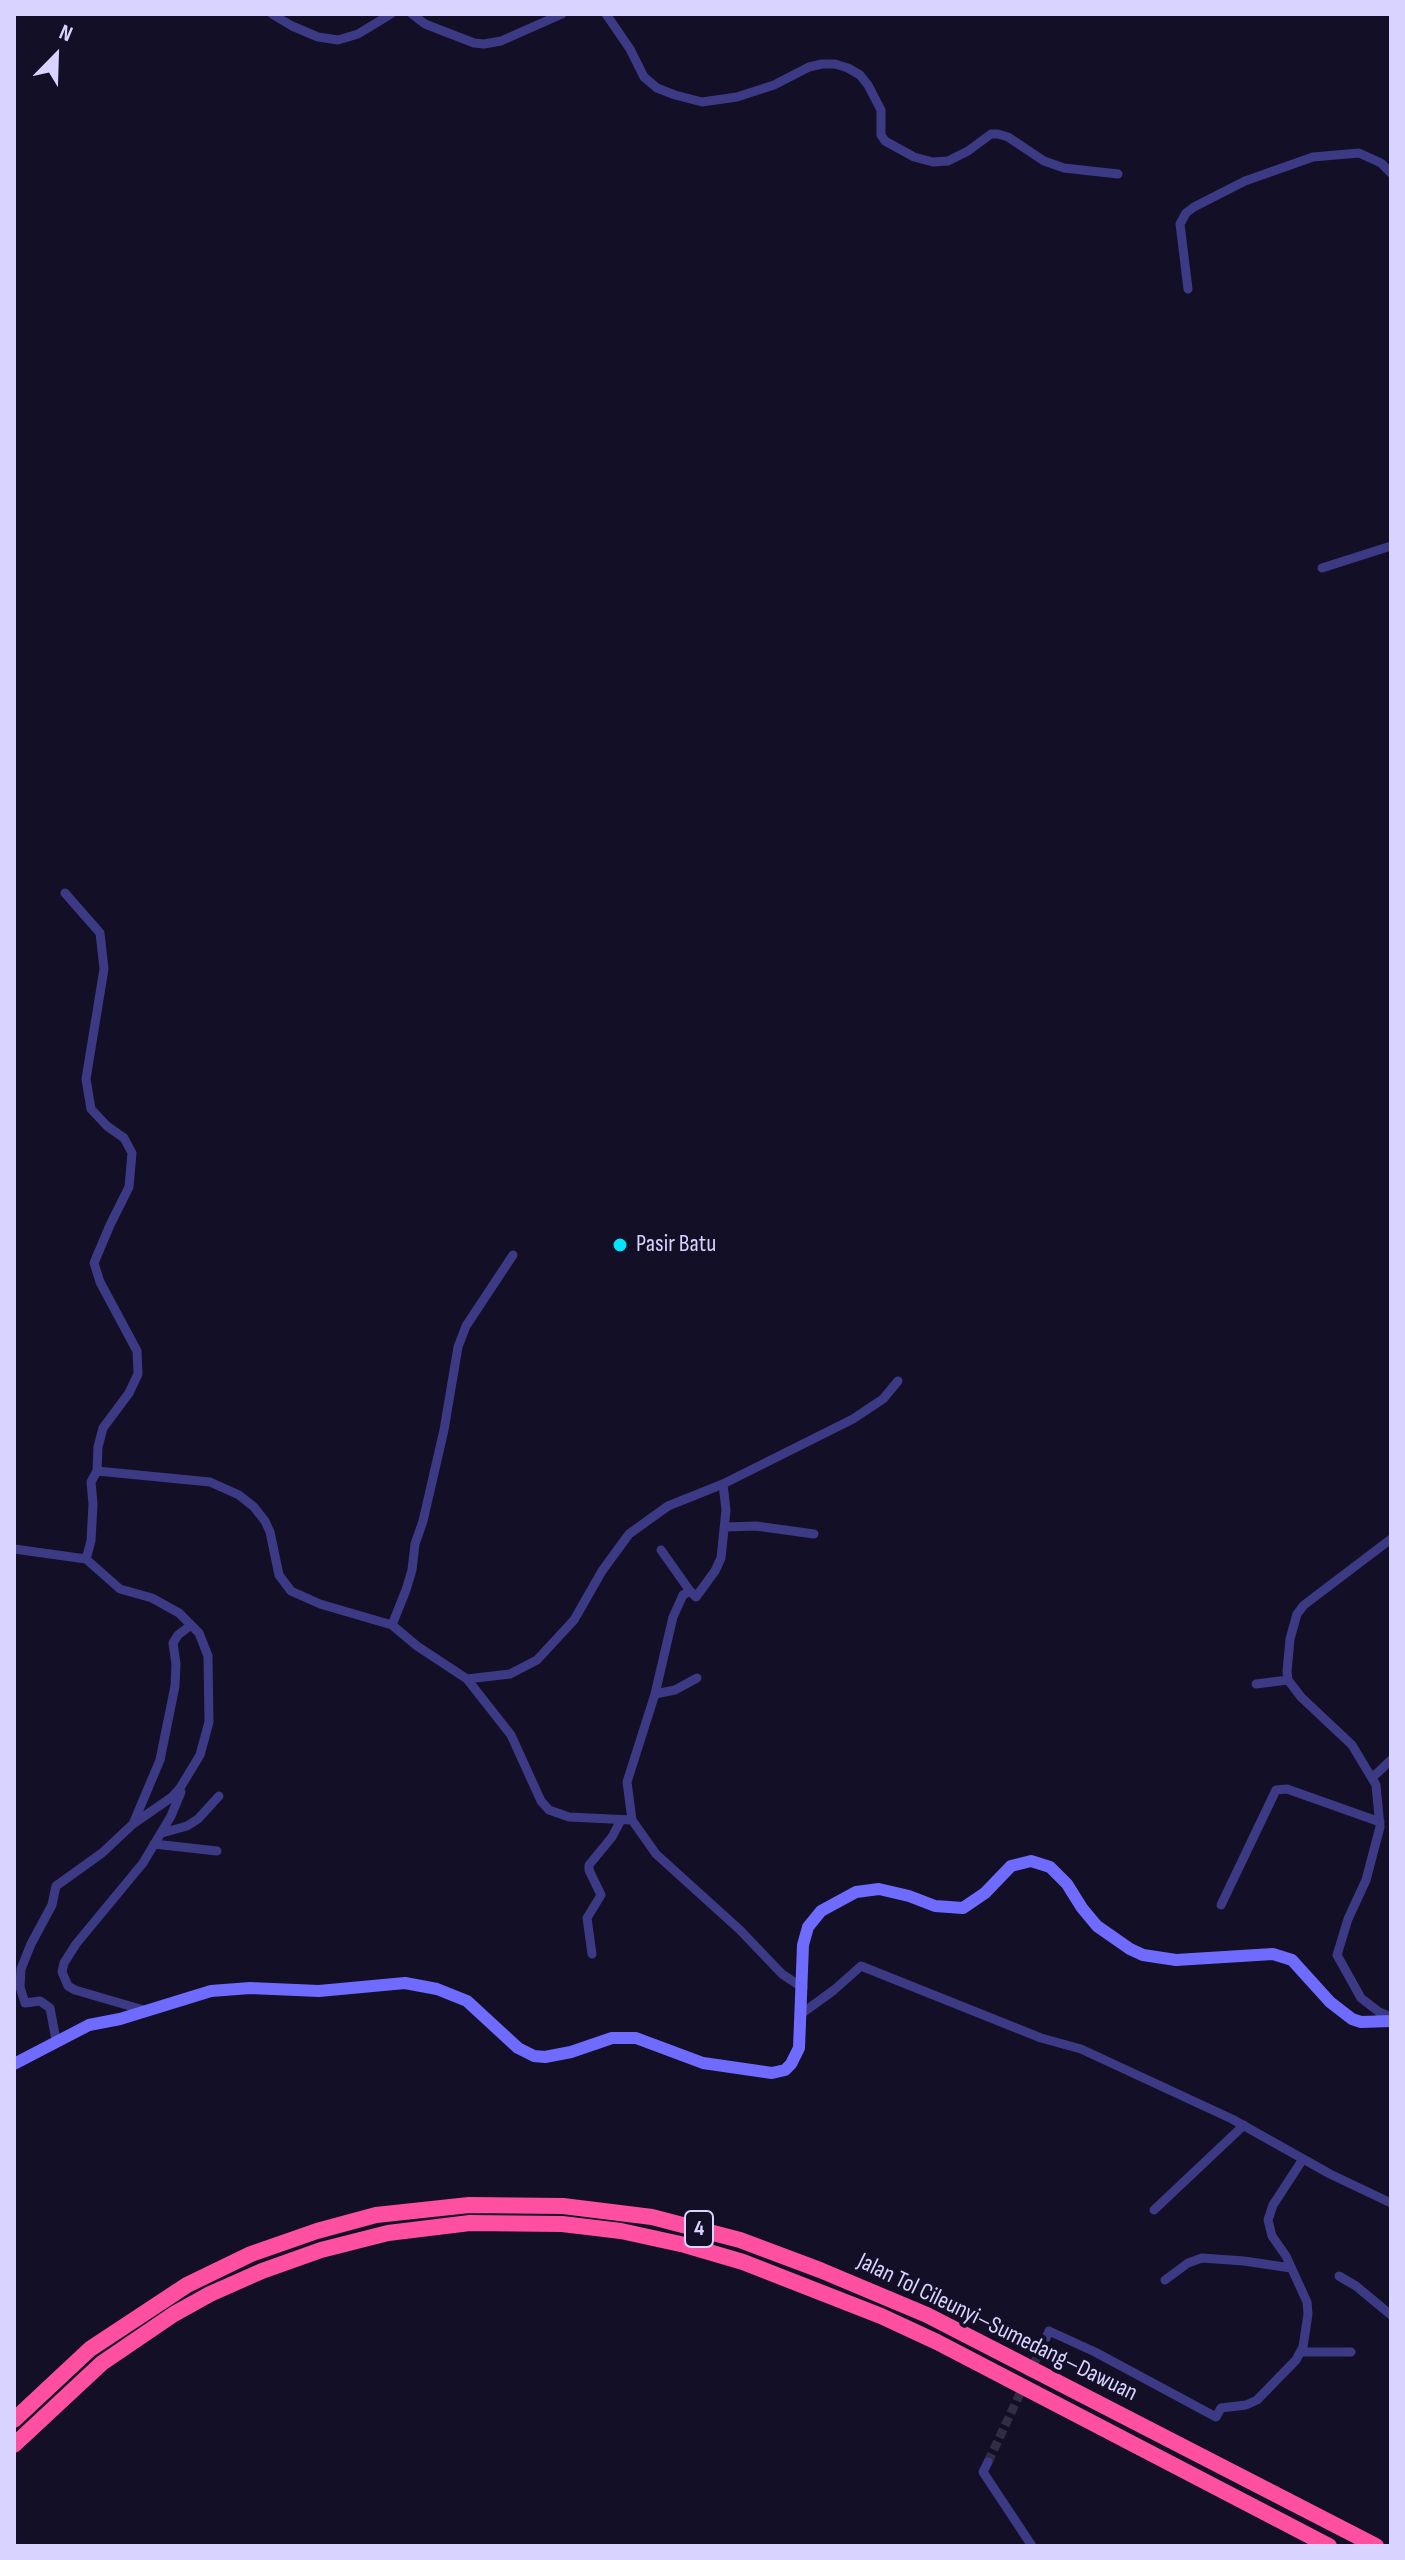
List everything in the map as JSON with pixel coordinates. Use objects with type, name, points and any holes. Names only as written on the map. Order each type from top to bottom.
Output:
[{"type":"highway","name":"Jalan Tol Cileunyi–Sumedang–Dawuan","points":[[14,2420],[90,2349],[187,2285],[251,2254],[376,2215],[469,2205],[563,2206],[652,2217],[740,2240],[820,2270],[927,2315],[1376,2546]]},
{"type":"highway","name":"Jalan Tol Cileunyi–Sumedang–Dawuan","points":[[14,2445],[102,2363],[174,2314],[262,2271],[321,2250],[388,2233],[470,2223],[562,2224],[621,2231],[685,2245],[743,2262],[867,2310],[937,2342],[1329,2546]]},
{"type":"main road","points":[[14,2064],[89,2025],[225,1988],[319,1991],[405,1983],[437,1989],[467,2001],[518,2048],[534,2056],[571,2052],[612,2038],[636,2038],[703,2063],[772,2073],[785,2070],[796,2056],[801,2038],[803,1945],[812,1920],[833,1903],[856,1892],[879,1889],[935,1906],[963,1908],[985,1893],[1011,1866],[1031,1861],[1050,1867],[1067,1884],[1097,1926],[1143,1955],[1176,1960],[1273,1954],[1292,1960],[1330,2002],[1352,2019],[1361,2022],[1391,2019]]},
{"type":"street","points":[[272,14],[318,37],[338,40],[358,34],[391,14]]},
{"type":"street","points":[[412,14],[425,24],[484,44],[501,41],[562,14]]},
{"type":"street","points":[[606,14],[630,49],[644,77],[657,88],[675,95],[702,102],[737,97],[774,85],[809,67],[835,64],[860,75],[881,110],[881,135],[897,150],[914,157],[933,162],[948,161],[991,134],[998,134],[1008,137],[1044,161],[1064,168],[1118,174]]},
{"type":"street","points":[[1188,289],[1180,224],[1194,207],[1245,181],[1313,157],[1353,152],[1381,163],[1391,173]]},
{"type":"street","points":[[1322,568],[1391,546]]},
{"type":"street","points":[[65,893],[100,933],[104,969],[86,1079],[91,1109],[124,1138],[132,1153],[129,1187],[94,1263],[100,1282],[137,1351],[138,1374],[129,1393],[103,1428],[97,1471],[91,1482],[91,1541],[86,1559]]},
{"type":"street","points":[[392,1625],[412,1570],[415,1544],[444,1430],[458,1347],[466,1326],[513,1255]]},
{"type":"street","points":[[467,1679],[510,1674],[537,1660],[574,1620],[602,1571],[629,1534],[668,1506],[723,1484],[853,1419],[883,1399],[898,1381]]},
{"type":"street","points":[[97,1471],[210,1482],[239,1495],[265,1521],[279,1575],[291,1591],[320,1604],[392,1625],[417,1646],[467,1679],[511,1735],[546,1808],[554,1814],[569,1817],[626,1820],[656,1854],[740,1930],[782,1974],[803,1988]]},
{"type":"street","points":[[661,1550],[696,1597],[715,1571],[724,1546],[723,1484]]},
{"type":"street","points":[[725,1527],[756,1526],[814,1534]]},
{"type":"street","points":[[1391,1539],[1304,1605],[1297,1614],[1290,1639],[1288,1680],[1301,1697],[1352,1745],[1373,1777],[1380,1822],[1366,1880],[1348,1919],[1337,1955],[1361,1998],[1391,2019]]},
{"type":"street","points":[[14,1549],[86,1559],[120,1589],[152,1598],[179,1613],[199,1633],[208,1656],[209,1722],[200,1755],[162,1833],[130,1880],[76,1944],[62,1972],[68,1986],[75,1990],[147,2011]]},
{"type":"street","points":[[592,1954],[587,1918],[601,1895],[589,1866],[626,1820],[627,1782],[655,1694],[673,1617],[683,1595],[690,1591]]},
{"type":"street","points":[[133,1824],[160,1760],[175,1686],[173,1643],[191,1625]]},
{"type":"street","points":[[655,1694],[675,1690],[697,1678]]},
{"type":"street","points":[[1256,1684],[1288,1680]]},
{"type":"street","points":[[1373,1777],[1391,1760]]},
{"type":"street","points":[[56,2040],[50,2008],[40,2001],[25,2003],[21,1997],[21,1969],[52,1905],[56,1886],[172,1797],[188,1777]]},
{"type":"street","points":[[1221,1905],[1276,1790],[1287,1789],[1380,1822]]},
{"type":"street","points":[[162,1833],[179,1830],[198,1819],[219,1796]]},
{"type":"street","points":[[154,1844],[217,1851]]},
{"type":"street","points":[[801,2014],[861,1966],[1041,2038],[1081,2049],[1244,2125],[1391,2203]]},
{"type":"street","points":[[1154,2210],[1244,2125]]},
{"type":"street","points":[[1046,2338],[1049,2331],[1060,2336],[1216,2417],[1221,2408],[1246,2405],[1257,2400],[1302,2352],[1308,2308],[1291,2268],[1272,2236],[1268,2220],[1273,2205],[1303,2159]]},
{"type":"street","points":[[1165,2280],[1188,2263],[1202,2258],[1291,2268]]},
{"type":"street","points":[[1339,2276],[1391,2315]]},
{"type":"street","points":[[1302,2352],[1351,2352]]},
{"type":"street","points":[[988,2462],[983,2472],[1032,2546]]},
{"type":"tunnel","points":[[988,2462],[1046,2338]]},
{"type":"place","name":"Pasir Batu","points":[[620,1245]]}]
